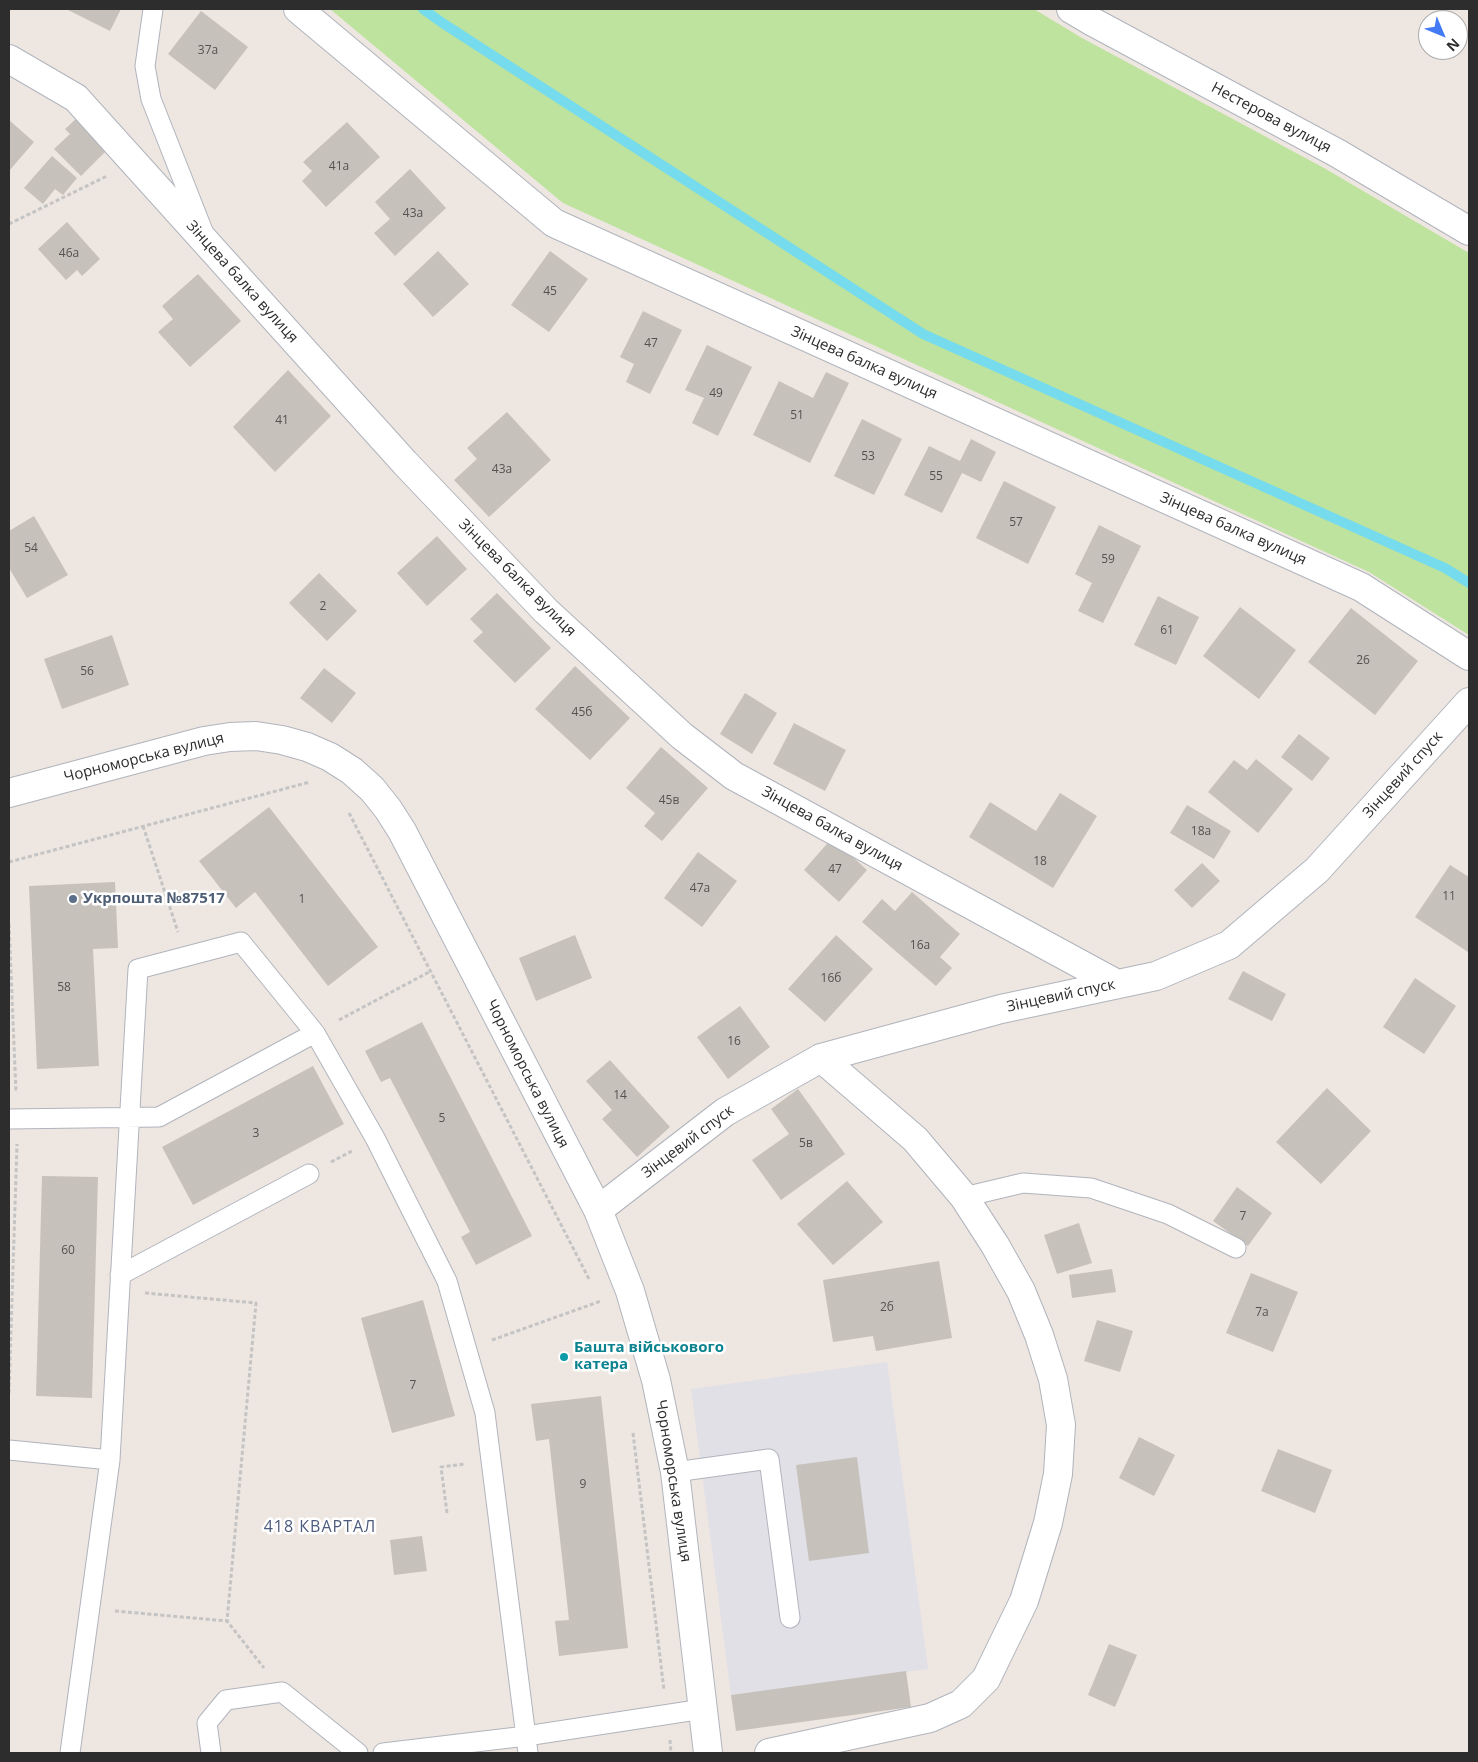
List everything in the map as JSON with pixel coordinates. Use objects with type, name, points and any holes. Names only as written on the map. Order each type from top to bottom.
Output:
[{"type":"street","name":"Зінцева балка вулиця","points":[[298,9],[554,223],[1361,587],[1469,656]]},
{"type":"street","name":"Нестерова вулиця","points":[[1089,13],[1337,153],[1469,231]]},
{"type":"street","name":"Зінцева балка вулиця","points":[[9,59],[76,98],[405,463],[546,610],[682,736],[734,776],[1117,984]]},
{"type":"street","name":"Зінцевий спуск","points":[[598,1210],[725,1112],[821,1058],[1001,1009],[1156,976],[1229,945],[1317,870],[1469,702]]},
{"type":"street","name":"Чорноморська вулиця","points":[[9,793],[204,741],[256,736],[307,746],[330,757],[352,771],[372,789],[388,808],[402,831],[598,1210],[624,1274],[644,1335],[656,1380],[675,1472],[708,1753]]},
{"type":"street","points":[[769,1753],[930,1718],[961,1704],[986,1679],[1024,1602],[1048,1523],[1058,1474],[1061,1425],[1053,1379],[1039,1335],[1021,1291],[995,1245],[964,1197],[915,1139],[821,1058]]},
{"type":"lane","points":[[153,9],[145,66],[151,99],[208,245]]},
{"type":"lane","points":[[70,1753],[110,1460],[138,969],[241,942],[315,1033],[375,1138],[447,1281],[485,1413],[527,1745]]},
{"type":"lane","points":[[13,1119],[159,1116],[315,1033]]},
{"type":"lane","points":[[120,1283],[309,1174]]},
{"type":"lane","points":[[964,1197],[1023,1183],[1091,1188],[1168,1214],[1236,1248]]},
{"type":"lane","points":[[9,1450],[110,1460]]},
{"type":"lane","points":[[675,1472],[769,1459],[790,1618]]},
{"type":"lane","points":[[211,1753],[207,1722],[226,1700],[282,1692],[358,1753]]},
{"type":"lane","points":[[383,1753],[527,1745],[703,1709]]},
{"type":"path","points":[[9,224],[134,163]]},
{"type":"path","points":[[9,862],[312,782]]},
{"type":"path","points":[[349,812],[593,1285]]},
{"type":"path","points":[[143,826],[186,956]]},
{"type":"path","points":[[9,924],[13,1119],[9,1393]]},
{"type":"path","points":[[315,1033],[431,971]]},
{"type":"path","points":[[309,1174],[375,1138]]},
{"type":"path","points":[[120,1283],[256,1303],[227,1621],[282,1692]]},
{"type":"path","points":[[597,1293],[604,1310]]},
{"type":"path","points":[[466,1349],[601,1301]]},
{"type":"path","points":[[632,1430],[672,1753]]},
{"type":"path","points":[[441,1468],[447,1513]]},
{"type":"path","points":[[89,1608],[227,1621]]},
{"type":"shaded area","points":[[887,1362],[928,1669],[731,1695],[691,1389]]},
{"type":"green space","points":[[330,9],[1034,9],[1082,38],[1324,168],[1469,253],[1469,635],[1369,572],[563,203]]},
{"type":"building","points":[[66,9],[121,9],[110,31]]},
{"type":"building","points":[[201,11],[248,47],[215,90],[168,54]]},
{"type":"building","points":[[78,117],[109,148],[81,176],[54,149],[70,134],[65,129]]},
{"type":"building","points":[[9,120],[34,142],[9,171]]},
{"type":"building","points":[[347,122],[380,157],[326,207],[302,181],[312,171],[303,162]]},
{"type":"building","points":[[52,156],[77,178],[63,195],[55,189],[43,204],[24,188]]},
{"type":"building","points":[[410,169],[446,208],[395,256],[374,233],[390,219],[375,202]]},
{"type":"building","points":[[67,222],[100,259],[82,276],[77,270],[66,280],[38,249]]},
{"type":"building","points":[[438,251],[469,284],[433,317],[403,284]]},
{"type":"building","points":[[550,251],[588,279],[549,332],[511,305]]},
{"type":"building","points":[[198,274],[241,321],[190,367],[158,332],[173,319],[162,306]]},
{"type":"building","points":[[643,311],[682,330],[650,394],[626,382],[634,364],[620,357]]},
{"type":"building","points":[[707,345],[752,367],[718,436],[692,423],[704,398],[685,390]]},
{"type":"building","points":[[288,370],[331,416],[275,472],[233,427]]},
{"type":"building","points":[[826,372],[849,383],[810,463],[753,435],[779,381],[813,398]]},
{"type":"building","points":[[507,412],[551,460],[489,517],[454,480],[477,459],[467,448]]},
{"type":"building","points":[[862,419],[902,439],[874,495],[834,476]]},
{"type":"building","points":[[971,439],[996,452],[981,482],[962,473],[942,513],[904,495],[929,446],[960,461]]},
{"type":"building","points":[[1004,481],[1056,507],[1028,564],[976,538]]},
{"type":"building","points":[[34,516],[68,575],[27,598],[9,568],[9,531]]},
{"type":"building","points":[[1099,525],[1141,546],[1103,623],[1078,611],[1092,583],[1075,574]]},
{"type":"building","points":[[437,536],[467,569],[427,606],[397,573]]},
{"type":"building","points":[[319,573],[357,611],[327,641],[289,603]]},
{"type":"building","points":[[497,593],[551,648],[515,683],[473,641],[483,632],[470,619]]},
{"type":"building","points":[[1158,596],[1199,617],[1176,665],[1134,645]]},
{"type":"building","points":[[1240,607],[1296,650],[1259,699],[1203,656]]},
{"type":"building","points":[[1351,608],[1418,661],[1375,715],[1308,662]]},
{"type":"building","points":[[112,635],[129,685],[62,709],[44,659]]},
{"type":"building","points":[[575,666],[630,718],[590,760],[535,709]]},
{"type":"building","points":[[324,668],[356,693],[332,723],[300,698]]},
{"type":"building","points":[[745,693],[777,713],[752,754],[720,734]]},
{"type":"building","points":[[794,723],[846,750],[825,791],[773,764]]},
{"type":"building","points":[[1299,734],[1330,758],[1312,781],[1281,757]]},
{"type":"building","points":[[661,747],[708,788],[662,841],[644,826],[655,813],[626,788]]},
{"type":"building","points":[[1256,759],[1293,789],[1258,833],[1208,792],[1234,760],[1247,770]]},
{"type":"building","points":[[1060,793],[1097,816],[1053,888],[969,837],[990,802],[1036,831]]},
{"type":"building","points":[[1187,805],[1231,831],[1214,859],[1170,833]]},
{"type":"building","points":[[269,807],[378,947],[328,986],[255,892],[236,908],[199,861]]},
{"type":"building","points":[[832,838],[867,870],[839,902],[804,870]]},
{"type":"building","points":[[698,852],[737,881],[702,927],[664,898]]},
{"type":"building","points":[[1202,863],[1220,881],[1192,908],[1174,890]]},
{"type":"building","points":[[1450,865],[1469,877],[1468,952],[1415,917]]},
{"type":"building","points":[[115,882],[118,948],[93,949],[99,1066],[37,1069],[29,886]]},
{"type":"building","points":[[912,892],[960,934],[940,957],[952,968],[936,986],[862,922],[882,899],[895,911]]},
{"type":"building","points":[[575,935],[592,978],[536,1001],[519,958]]},
{"type":"building","points":[[836,935],[873,969],[825,1022],[788,989]]},
{"type":"building","points":[[1243,971],[1286,994],[1272,1021],[1228,999]]},
{"type":"building","points":[[1415,978],[1456,1006],[1424,1054],[1383,1027]]},
{"type":"building","points":[[740,1006],[770,1047],[728,1079],[697,1037]]},
{"type":"building","points":[[422,1022],[532,1236],[476,1265],[461,1237],[470,1232],[390,1078],[381,1082],[365,1051]]},
{"type":"building","points":[[610,1060],[670,1127],[637,1157],[602,1119],[612,1110],[586,1081]]},
{"type":"building","points":[[313,1066],[344,1124],[193,1205],[162,1147]]},
{"type":"building","points":[[1327,1088],[1371,1131],[1321,1184],[1276,1142]]},
{"type":"building","points":[[798,1089],[845,1154],[781,1200],[752,1160],[789,1134],[771,1109]]},
{"type":"building","points":[[42,1176],[98,1177],[92,1398],[36,1396]]},
{"type":"building","points":[[847,1181],[883,1222],[833,1265],[797,1224]]},
{"type":"building","points":[[1237,1187],[1272,1213],[1248,1246],[1213,1221]]},
{"type":"building","points":[[1079,1223],[1092,1263],[1057,1274],[1044,1235]]},
{"type":"building","points":[[939,1261],[952,1338],[876,1351],[873,1336],[833,1342],[823,1280]]},
{"type":"building","points":[[1112,1269],[1116,1292],[1072,1298],[1069,1275]]},
{"type":"building","points":[[1251,1273],[1298,1292],[1273,1352],[1226,1333]]},
{"type":"building","points":[[423,1300],[455,1416],[392,1433],[361,1318]]},
{"type":"building","points":[[1097,1320],[1133,1331],[1120,1372],[1084,1361]]},
{"type":"building","points":[[601,1396],[628,1648],[559,1656],[555,1621],[569,1620],[549,1439],[536,1441],[531,1404]]},
{"type":"building","points":[[1139,1437],[1175,1455],[1154,1496],[1119,1478]]},
{"type":"building","points":[[1278,1449],[1332,1470],[1315,1513],[1261,1491]]},
{"type":"building","points":[[857,1457],[869,1553],[809,1561],[796,1465]]},
{"type":"building","points":[[422,1536],[427,1571],[394,1575],[390,1540]]},
{"type":"building","points":[[1109,1644],[1137,1655],[1115,1707],[1088,1695]]},
{"type":"building","points":[[906,1671],[911,1707],[736,1731],[731,1695]]},
{"type":"waterway","points":[[423,9],[923,334],[1445,568],[1469,583]]},
{"type":"place","name":"Укрпошта №87517","points":[[73,899]]},
{"type":"place","name":"Башта військового катера","points":[[564,1357]]},
{"type":"district","name":"418 КВАРТАЛ","points":[[320,1527]]}]
